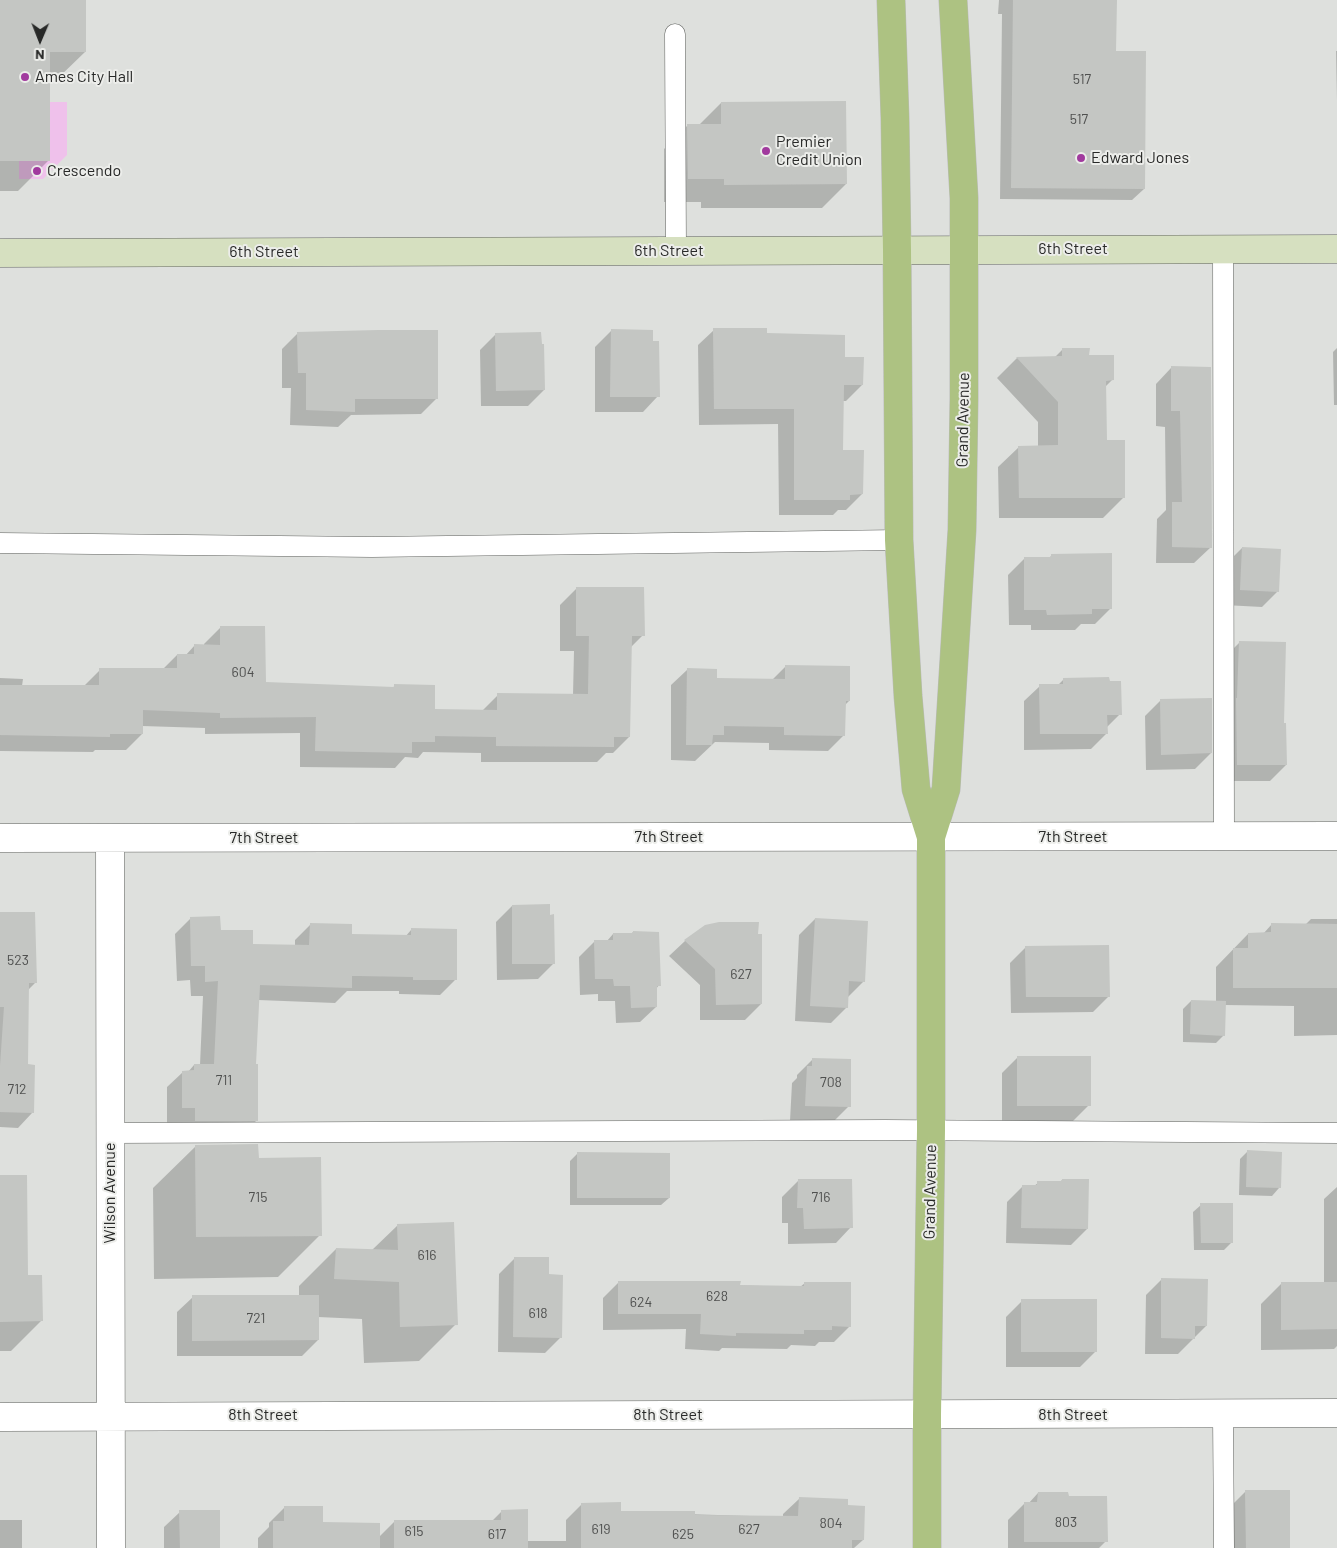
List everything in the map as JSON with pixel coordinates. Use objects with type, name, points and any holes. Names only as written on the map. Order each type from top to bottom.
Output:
[{"type":"main road","name":"Grand Avenue","points":[[891,0],[896,118],[898,250],[899,540],[908,696],[916,789],[931,837]]},
{"type":"main road","name":"Grand Avenue","points":[[928,1548],[927,1415],[931,1130],[931,837],[946,789],[962,520],[964,198],[953,0]]},
{"type":"main road","name":"6th Street","points":[[0,253],[1337,249]]},
{"type":"street","name":"7th Street","points":[[0,838],[1337,836]]},
{"type":"street","name":"Wilson Avenue","points":[[110,838],[111,1548]]},
{"type":"street","name":"8th Street","points":[[0,1417],[1337,1413]]},
{"type":"lane","points":[[675,34],[676,251]]},
{"type":"lane","points":[[1223,249],[1224,836]]},
{"type":"lane","points":[[0,542],[372,547],[899,540]]},
{"type":"lane","points":[[110,1133],[931,1130],[1337,1133]]},
{"type":"lane","points":[[1223,1414],[1224,1548]]},
{"type":"shaded area","points":[[50,102],[67,102],[67,155],[43,179],[19,179],[19,161]]},
{"type":"building","name":"Ames City Hall","points":[[0,0],[86,0],[86,52],[50,52],[50,161],[0,161]]},
{"type":"building","points":[[1013,0],[1117,0],[1116,51],[1146,51],[1145,189],[1011,188]]},
{"type":"building","name":"Premier Credit Union","points":[[846,101],[847,184],[724,185],[724,179],[688,179],[687,124],[721,124],[721,102]]},
{"type":"building","points":[[713,328],[767,328],[767,333],[845,335],[845,357],[864,357],[863,385],[844,385],[843,450],[864,450],[863,494],[850,495],[850,500],[794,500],[794,409],[714,409]]},
{"type":"building","points":[[611,329],[653,330],[653,341],[659,341],[660,397],[610,397]]},
{"type":"building","points":[[438,330],[438,399],[355,399],[355,412],[306,410],[306,373],[298,373],[297,332]]},
{"type":"building","points":[[541,332],[542,344],[544,344],[545,390],[496,391],[495,333]]},
{"type":"building","points":[[1062,348],[1090,348],[1089,355],[1114,355],[1114,380],[1106,381],[1107,440],[1125,440],[1125,498],[1019,498],[1018,446],[1058,445],[1058,402],[1016,357],[1062,356]]},
{"type":"building","points":[[1171,366],[1211,367],[1212,548],[1172,547],[1172,502],[1182,502],[1180,411],[1171,411]]},
{"type":"building","points":[[1242,547],[1281,549],[1279,592],[1240,590]]},
{"type":"building","points":[[1112,553],[1112,609],[1092,609],[1092,614],[1047,615],[1046,610],[1024,610],[1024,557],[1051,557],[1051,554]]},
{"type":"building","points":[[576,587],[644,587],[645,636],[632,636],[630,737],[614,737],[614,747],[496,746],[496,737],[435,736],[435,742],[412,742],[412,753],[315,751],[316,717],[220,718],[220,713],[143,710],[143,734],[110,734],[110,737],[0,735],[0,685],[99,685],[99,668],[177,668],[177,654],[194,654],[194,644],[220,645],[220,626],[265,626],[266,682],[394,687],[394,684],[435,685],[435,709],[497,710],[497,693],[588,694],[589,636],[576,636]]},
{"type":"building","points":[[1239,641],[1286,642],[1284,723],[1286,723],[1287,765],[1237,765],[1236,698]]},
{"type":"building","points":[[785,665],[850,666],[850,701],[846,701],[845,736],[784,735],[784,727],[724,726],[724,735],[713,735],[712,745],[686,745],[687,668],[717,669],[717,678],[785,679]]},
{"type":"building","points":[[1109,677],[1110,681],[1121,681],[1122,715],[1107,715],[1108,734],[1040,734],[1039,684],[1063,684],[1063,678]]},
{"type":"building","points":[[1212,698],[1212,753],[1161,755],[1160,699]]},
{"type":"building","points":[[550,904],[550,915],[554,914],[555,964],[512,964],[512,905]]},
{"type":"building","points":[[0,912],[35,912],[37,983],[29,983],[28,1064],[35,1065],[34,1113],[0,1112],[0,1066],[4,1007],[0,1007]]},
{"type":"building","points":[[220,916],[221,930],[253,930],[253,944],[309,945],[310,923],[352,924],[352,934],[411,935],[411,928],[457,929],[457,980],[413,980],[413,977],[352,976],[352,988],[260,985],[256,1064],[258,1064],[258,1121],[195,1121],[195,1108],[182,1108],[182,1071],[194,1070],[194,1064],[214,1064],[218,981],[205,982],[205,966],[191,966],[190,917]]},
{"type":"building","points":[[815,918],[868,921],[865,982],[849,981],[848,1008],[810,1006]]},
{"type":"building","points":[[719,922],[759,922],[758,934],[762,934],[762,1004],[716,1005],[715,969],[684,940],[705,925]]},
{"type":"building","points":[[1271,923],[1337,924],[1337,988],[1233,988],[1233,948],[1248,948],[1248,933],[1271,932]]},
{"type":"building","points":[[633,931],[659,932],[661,986],[657,986],[657,1007],[631,1008],[630,986],[614,986],[613,979],[595,979],[594,940],[613,940],[613,933],[633,933]]},
{"type":"building","points":[[1109,945],[1110,997],[1026,997],[1025,946]]},
{"type":"building","points":[[1191,1000],[1226,1001],[1225,1036],[1190,1034]]},
{"type":"building","points":[[1017,1056],[1091,1056],[1091,1106],[1017,1106]]},
{"type":"building","points":[[812,1058],[851,1059],[851,1107],[805,1106],[807,1066],[812,1066]]},
{"type":"building","points":[[258,1144],[259,1158],[321,1157],[322,1236],[196,1237],[195,1145]]},
{"type":"building","points":[[1247,1150],[1282,1152],[1281,1188],[1246,1187]]},
{"type":"building","points":[[577,1152],[670,1153],[670,1198],[577,1198]]},
{"type":"building","points":[[0,1175],[27,1175],[28,1275],[42,1275],[43,1321],[0,1322]]},
{"type":"building","points":[[798,1179],[852,1179],[853,1228],[804,1229],[803,1208],[797,1208]]},
{"type":"building","points":[[1062,1179],[1089,1179],[1088,1229],[1021,1228],[1022,1185],[1037,1185],[1037,1181],[1062,1181]]},
{"type":"building","points":[[1200,1203],[1233,1203],[1233,1243],[1201,1243]]},
{"type":"building","points":[[454,1222],[458,1325],[400,1327],[399,1282],[334,1279],[336,1248],[398,1250],[397,1224]]},
{"type":"building","points":[[514,1257],[549,1257],[549,1274],[563,1275],[562,1338],[513,1337]]},
{"type":"building","points":[[1161,1278],[1208,1279],[1207,1326],[1195,1326],[1195,1339],[1161,1338]]},
{"type":"building","points":[[618,1281],[741,1281],[740,1285],[804,1286],[804,1282],[851,1282],[851,1327],[832,1326],[832,1330],[804,1330],[804,1334],[736,1333],[736,1336],[700,1334],[701,1314],[618,1314]]},
{"type":"building","points":[[1281,1282],[1337,1282],[1337,1329],[1281,1330]]},
{"type":"building","points":[[192,1295],[319,1295],[319,1340],[192,1341]]},
{"type":"building","points":[[1021,1299],[1097,1299],[1097,1352],[1021,1352]]},
{"type":"building","points":[[1245,1490],[1290,1490],[1290,1548],[1246,1548]]},
{"type":"building","points":[[1038,1492],[1068,1492],[1069,1496],[1107,1496],[1108,1542],[1024,1542],[1024,1502],[1037,1502]]},
{"type":"building","points":[[799,1497],[848,1499],[848,1505],[865,1506],[864,1540],[852,1540],[852,1548],[581,1548],[581,1503],[621,1502],[621,1511],[695,1511],[695,1515],[798,1516]]},
{"type":"building","points":[[284,1506],[323,1506],[323,1522],[380,1523],[380,1548],[273,1548],[273,1521],[284,1521]]},
{"type":"building","points":[[528,1509],[528,1548],[394,1548],[394,1520],[501,1520],[501,1510]]},
{"type":"building","points":[[179,1510],[220,1510],[220,1548],[180,1548]]},
{"type":"place","name":"Ames City Hall","points":[[25,77]]},
{"type":"place","name":"Premier Credit Union","points":[[766,151]]},
{"type":"place","name":"Edward Jones","points":[[1081,158]]},
{"type":"place","name":"Crescendo","points":[[37,171]]}]
